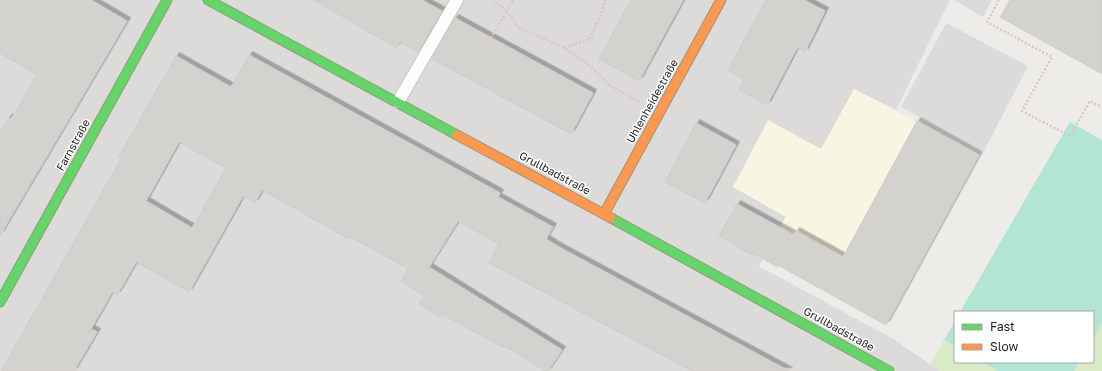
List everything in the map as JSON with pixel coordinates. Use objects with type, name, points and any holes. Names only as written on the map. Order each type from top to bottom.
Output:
[{"type":"street","name":"Farnstraße","points":[[0,302],[167,0]]},
{"type":"street","name":"Grullbadstraße","points":[[208,0],[604,214],[889,371]]},
{"type":"street","name":"Uhlenheidestraße","points":[[604,214],[721,0]]},
{"type":"lane","points":[[398,102],[457,0]]},
{"type":"path","points":[[493,0],[507,11],[518,27],[564,48],[588,64],[609,85],[660,112]]},
{"type":"path","points":[[491,38],[513,0]]},
{"type":"path","points":[[564,48],[590,39],[601,14],[605,0]]},
{"type":"path","points":[[999,0],[987,22],[1052,57],[1022,111],[1070,136],[1090,101],[1102,107]]},
{"type":"shaded area","points":[[0,0],[950,0],[896,110],[854,89],[759,266],[895,340],[940,371],[0,371]]},
{"type":"shaded area","points":[[954,0],[992,0],[983,17]]},
{"type":"shaded area","points":[[946,23],[1028,66],[984,151],[901,107]]},
{"type":"shaded area","points":[[854,89],[979,155],[886,325],[778,265],[777,267],[763,259],[786,217],[733,187],[768,120],[821,149]]},
{"type":"green space","points":[[1070,122],[1102,140],[1102,323],[1094,336],[1094,311],[961,311]]},
{"type":"green space","points":[[954,323],[954,345],[944,340]]},
{"type":"green space","points":[[1102,323],[1102,371],[1074,371],[1078,363],[1094,363],[1094,336]]},
{"type":"green space","points":[[944,340],[954,345],[954,363],[984,363],[998,371],[940,371],[930,365]]},
{"type":"green space","points":[[984,363],[1078,363],[1074,371],[998,371]]},
{"type":"building","points":[[0,0],[91,0],[127,21],[0,235],[0,132],[9,117],[11,119],[37,75],[0,53]]},
{"type":"building","points":[[314,0],[422,0],[442,11],[418,52],[400,42],[396,48]]},
{"type":"building","points":[[631,0],[683,0],[639,81],[599,59]]},
{"type":"building","points":[[766,0],[804,0],[825,11],[805,52],[797,48],[767,105],[739,90],[744,79],[728,70]]},
{"type":"building","points":[[1010,0],[1102,0],[1102,74],[1000,17]]},
{"type":"building","points":[[455,18],[593,93],[571,134],[432,59]]},
{"type":"building","points":[[249,55],[500,193],[498,197],[553,227],[546,239],[559,247],[789,371],[692,371],[489,263],[499,244],[458,221],[429,267],[562,350],[548,371],[545,371],[505,346],[504,348],[442,314],[440,317],[419,304],[425,296],[401,281],[408,269],[351,237],[349,239],[262,190],[255,203],[243,196],[189,292],[136,262],[117,295],[112,292],[91,329],[97,332],[74,371],[1,371],[121,159],[118,158],[176,56],[231,87]],"holes":[[[179,142],[226,168],[192,228],[146,201]]]},
{"type":"building","points":[[917,121],[979,155],[886,325],[778,265],[777,267],[753,253],[752,255],[719,236],[737,204],[794,235],[796,231],[843,257]]},
{"type":"building","points":[[696,123],[736,145],[705,203],[665,182]]},
{"type":"traffic: fast","points":[[0,302],[167,0]]},
{"type":"traffic: fast","points":[[208,0],[457,135]]},
{"type":"traffic: fast","points":[[611,218],[889,371]]},
{"type":"traffic: slow","points":[[604,214],[721,0]]},
{"type":"traffic: slow","points":[[457,135],[611,218]]}]
